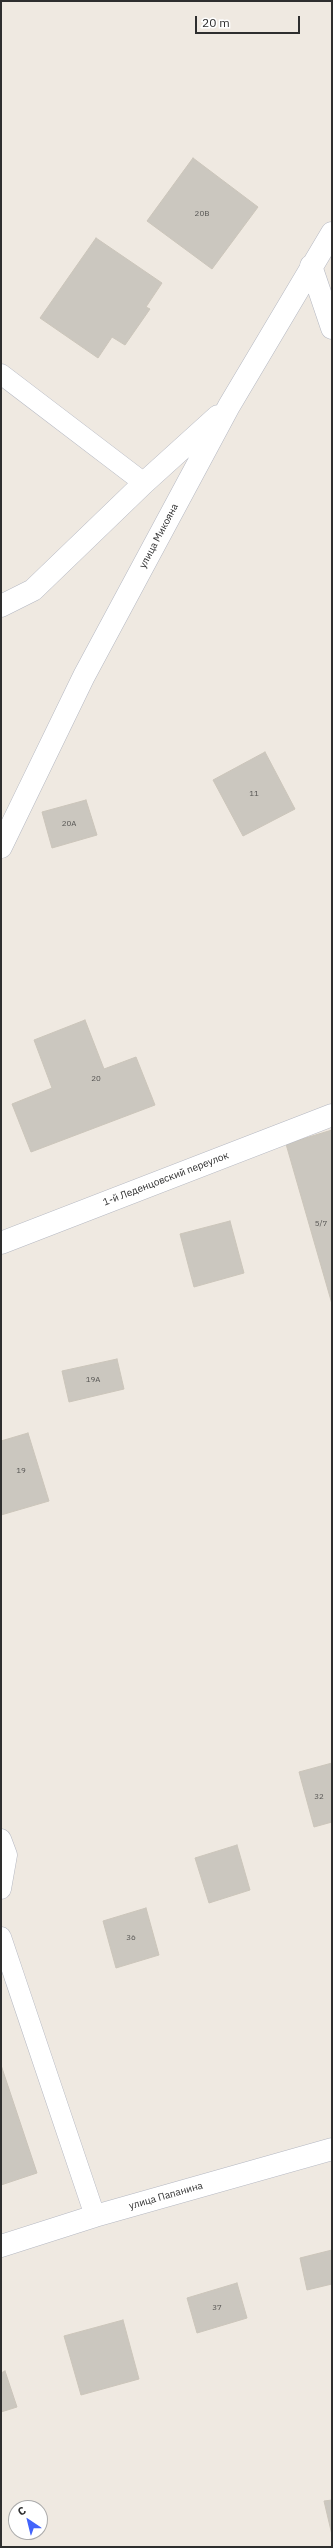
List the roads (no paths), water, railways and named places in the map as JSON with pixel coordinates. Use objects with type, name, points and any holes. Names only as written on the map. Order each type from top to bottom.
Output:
[{"type":"street","name":"улица Микояна","points":[[1,847],[84,676],[229,406],[332,233]]},
{"type":"street","points":[[311,266],[332,328]]},
{"type":"street","points":[[1,606],[33,590],[144,483],[229,406]]},
{"type":"street","name":"1-й Леденцовский переулок","points":[[1,1242],[332,1115]]},
{"type":"street","name":"улица Папанина","points":[[1,2246],[95,2216],[332,2149]]},
{"type":"lane","points":[[1,374],[144,483]]},
{"type":"lane","points":[[1,1839],[7,1856],[2,1877]]},
{"type":"lane","points":[[1,1937],[95,2216]]}]
